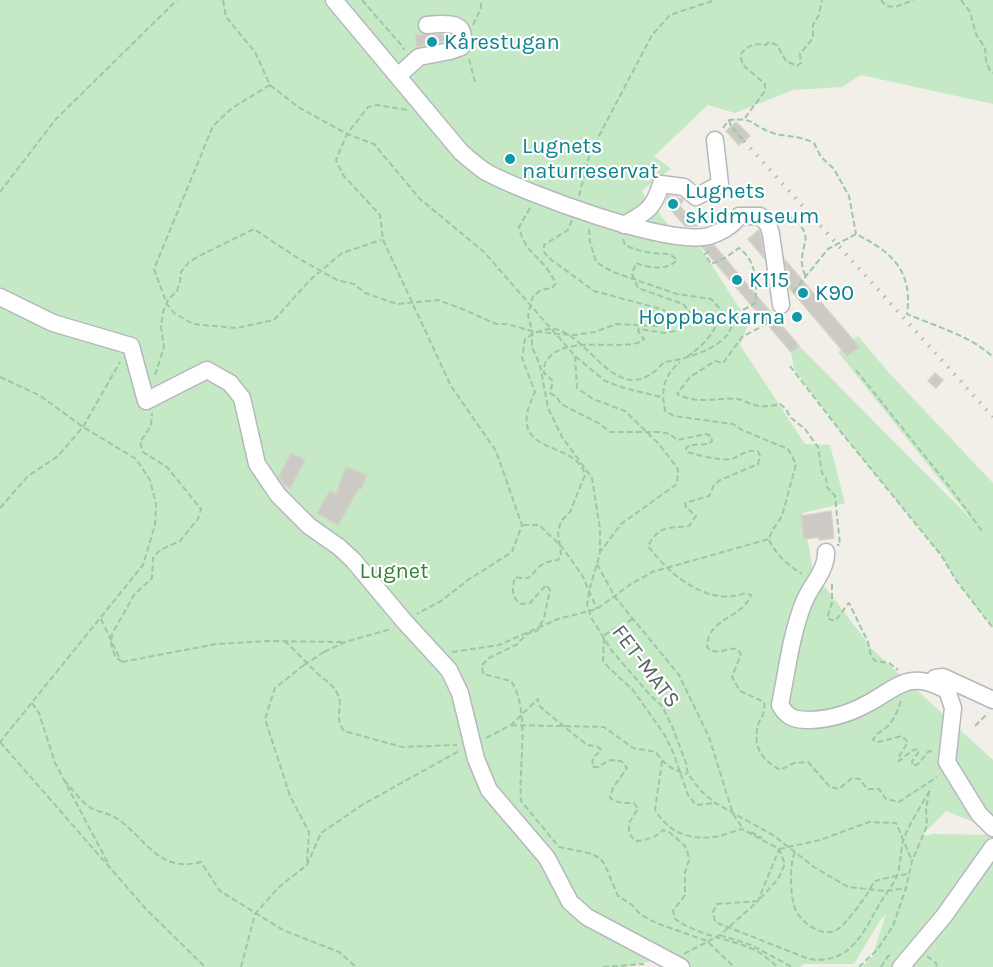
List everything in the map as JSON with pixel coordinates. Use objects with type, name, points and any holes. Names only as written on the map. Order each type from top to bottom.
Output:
[{"type":"street","points":[[334,0],[403,72],[428,112],[461,152],[475,165],[512,184],[634,228],[690,237],[708,237],[736,221],[739,216],[760,216],[768,224],[771,234],[781,305]]},
{"type":"street","points":[[403,72],[420,57],[461,47],[464,37],[462,31],[456,26],[445,22],[427,25]]},
{"type":"street","points":[[624,225],[650,210],[661,184],[684,187],[696,197],[720,184],[714,140]]},
{"type":"street","points":[[0,297],[53,322],[131,346],[146,401],[207,370],[230,383],[242,398],[246,409],[257,464],[278,495],[309,526],[353,560],[397,626],[436,654],[449,670],[456,681],[482,777],[496,801],[547,858],[570,902],[587,917],[676,964]]},
{"type":"street","points":[[826,552],[826,562],[804,602],[796,631],[780,705],[786,715],[797,720],[836,717],[856,710],[891,688],[908,682],[943,677],[992,705]]},
{"type":"street","points":[[922,680],[947,690],[953,708],[947,762],[979,814],[993,828]]},
{"type":"street","points":[[901,967],[945,916],[993,847]]},
{"type":"path","points":[[0,192],[56,119],[177,0]]},
{"type":"path","points":[[223,0],[226,17],[255,51],[270,85],[298,107],[347,134],[374,144],[420,199],[484,252],[575,356],[605,381],[662,397]]},
{"type":"path","points":[[362,0],[403,47],[403,72]]},
{"type":"path","points":[[715,0],[670,15],[652,35],[590,153],[578,198],[596,262],[613,272],[677,294],[711,299],[722,311],[715,331],[666,377],[662,397],[665,411],[674,416],[733,424],[788,449],[796,464],[782,516],[769,539],[773,548],[790,567],[815,582]]},
{"type":"path","points":[[745,118],[765,91],[765,84],[743,65],[740,55],[746,47],[755,43],[766,45],[769,42],[777,45],[786,61],[797,66],[801,63],[800,54],[813,38],[813,25],[819,15],[822,0]]},
{"type":"path","points":[[881,0],[886,6],[895,7],[914,0]]},
{"type":"path","points":[[961,0],[970,12],[976,34],[985,48],[986,60],[993,73]]},
{"type":"path","points":[[270,85],[232,108],[213,126],[154,269],[167,304],[174,313],[193,324],[236,328],[274,320],[310,280],[342,253],[383,240]]},
{"type":"path","points":[[307,865],[309,832],[290,796],[265,719],[275,688],[324,652],[345,642],[397,626],[441,601],[468,580],[512,552],[522,525],[496,451],[475,424],[451,386],[412,304],[383,240],[380,215],[343,175],[336,160],[347,134],[368,107],[377,105],[428,112]]},
{"type":"path","points":[[714,140],[729,120],[745,118],[772,133],[805,138],[814,143],[821,157],[834,170],[849,196],[856,234]]},
{"type":"path","points":[[729,120],[731,126],[744,141]]},
{"type":"path","points":[[530,304],[533,296],[541,290],[552,288],[556,283],[521,237],[519,227],[532,205],[540,201],[543,196]]},
{"type":"path","points":[[153,380],[164,347],[161,327],[163,312],[168,300],[177,291],[181,272],[189,262],[254,229],[296,257],[337,280],[354,284],[365,293],[397,304],[438,300],[496,324],[507,324],[534,333],[568,335],[595,332],[616,324],[657,326],[668,320],[669,313],[661,309],[594,291],[544,252],[544,245],[568,230],[582,210]]},
{"type":"path","points":[[776,216],[793,218],[805,232],[806,244],[802,263],[806,278]]},
{"type":"path","points":[[624,225],[621,235],[625,245],[654,254],[670,254],[677,260],[667,268],[646,267],[636,263],[632,270],[639,288],[682,304],[690,312],[679,330],[665,333],[639,329],[644,339],[638,344],[568,347],[556,352],[546,361],[544,373],[553,381],[550,393],[557,397],[561,404],[600,424],[610,432],[646,431],[670,434],[677,440],[706,434],[711,436],[712,441],[709,444],[690,445],[686,448],[687,452],[705,457],[730,459],[750,450],[758,451],[760,456],[758,464],[720,480],[714,485],[709,496],[685,503],[686,507],[696,516],[689,525],[665,528],[655,534],[648,546],[666,568],[681,580],[718,597],[745,593],[751,596],[740,612],[717,625],[707,639],[707,647],[720,653],[730,648],[737,649],[741,654],[732,677],[740,691],[764,702],[765,712],[757,731],[758,747],[764,760],[780,770],[794,763],[808,762],[831,787],[839,789],[852,778],[860,779],[867,789],[879,789],[886,799],[899,802],[938,777]]},
{"type":"path","points":[[781,305],[828,249],[856,234],[879,245],[896,261],[908,291],[907,314],[962,337],[993,357]]},
{"type":"path","points":[[711,250],[705,254],[711,264],[739,248],[747,254],[757,281],[755,303],[737,314],[729,333],[724,338],[699,353],[682,360],[664,363],[654,374],[645,379],[636,380],[608,370],[568,335],[552,329],[534,333],[525,339],[522,358],[536,392],[527,408],[527,426],[530,433],[537,441],[574,459],[585,475],[570,512],[561,521],[558,532],[561,554],[558,560],[545,563],[528,579],[515,577],[512,588],[515,599],[520,604],[530,603],[546,585],[550,590],[541,627],[533,634],[527,634],[516,645],[489,658],[482,665],[483,674],[511,681],[515,687],[522,725],[520,801],[527,810],[559,847],[589,853],[600,858],[618,896],[631,904],[641,915],[656,923],[707,941],[734,967]]},
{"type":"path","name":"FET-MATS","points":[[530,304],[528,315],[534,333],[532,347],[540,365],[548,408],[554,424],[592,478],[600,529],[600,553],[589,591],[588,612],[612,651],[662,706],[672,726],[688,774],[701,791],[715,803],[773,835],[814,867],[848,887],[886,891],[906,888]]},
{"type":"path","points":[[0,508],[28,476],[58,456],[83,427],[131,346]]},
{"type":"path","points":[[575,356],[577,388],[593,399],[626,411],[659,444],[678,469],[677,484],[621,524],[600,553]]},
{"type":"path","points":[[790,366],[941,555],[956,580],[993,627]]},
{"type":"path","points":[[856,370],[982,531]]},
{"type":"path","points":[[0,377],[39,395],[83,427],[136,459],[150,480],[156,504],[155,525],[143,566],[0,742],[146,909],[205,967]]},
{"type":"path","points":[[122,662],[115,656],[111,644],[112,634],[134,595],[152,578],[153,558],[160,550],[180,541],[198,519],[201,509],[167,467],[143,452],[140,442],[151,426],[152,417],[146,401]]},
{"type":"path","points":[[522,525],[539,525],[559,544],[582,575],[597,609]]},
{"type":"path","points":[[436,654],[499,645],[558,619],[597,609],[645,576],[769,539]]},
{"type":"path","points":[[596,563],[615,597],[679,675],[709,737],[733,814],[742,829]]},
{"type":"path","points":[[100,619],[122,662]]},
{"type":"path","points":[[633,619],[604,635],[603,660],[633,690],[650,714],[673,752],[688,795],[696,805],[715,803]]},
{"type":"path","points":[[122,662],[216,644],[284,641],[345,642]]},
{"type":"path","points":[[284,641],[299,652],[316,673],[332,685],[339,697],[337,722],[344,731],[402,747],[472,744]]},
{"type":"path","points":[[241,967],[255,914],[279,887],[307,865],[321,833],[362,806],[472,744],[511,725],[537,699],[545,711],[587,745],[597,746],[601,750],[593,758],[592,767],[598,767],[610,760],[621,761],[627,768],[613,788],[610,798],[614,802],[634,803],[638,809],[629,823],[629,833],[635,841],[658,835],[663,830],[669,832],[685,846],[689,860],[685,872],[685,895],[673,911],[675,919],[700,933],[718,935],[751,945],[792,967]]},
{"type":"path","points":[[32,703],[39,713],[55,763],[112,871]]},
{"type":"path","points":[[975,726],[992,705]]},
{"type":"path","points":[[511,725],[604,727],[633,748],[656,752],[662,762],[688,774]]},
{"type":"path","points":[[662,762],[655,810],[663,822],[674,831],[686,836],[715,837],[742,829],[779,849],[785,864],[778,879],[758,901],[718,935],[676,964]]},
{"type":"path","points":[[64,780],[91,809],[118,819],[152,852],[171,861],[189,865],[201,862],[220,891],[283,930],[339,952],[356,967]]},
{"type":"path","points":[[758,901],[717,904],[713,912],[715,922],[809,959],[825,961],[835,958],[856,943],[866,930],[886,891],[897,878],[903,840],[930,788],[926,808],[927,826],[912,861],[906,888],[893,926],[877,950],[859,967]]},
{"type":"path","points":[[779,849],[820,840],[869,822],[896,823],[912,861]]},
{"type":"path","points":[[758,901],[779,849]]},
{"type":"path","points":[[795,852],[791,860],[791,872],[796,910],[820,932],[839,929],[860,906],[874,882],[882,878],[897,878],[910,873]]},
{"type":"path","points":[[718,935],[757,951],[778,967]]},
{"type":"path","points":[[603,967],[648,963]]},
{"type":"green space","name":"Lugnet","points":[[0,0],[993,0],[993,104],[861,75],[842,87],[793,90],[735,113],[708,105],[654,156],[671,169],[641,191],[685,245],[700,247],[749,323],[740,345],[805,444],[830,445],[845,503],[803,513],[813,571],[872,649],[993,760],[993,821],[986,827],[946,811],[925,832],[924,836],[933,834],[993,835],[993,967],[862,967],[872,957],[886,914],[854,964],[803,964],[800,967],[670,967],[656,960],[626,967],[0,967]]},
{"type":"green space","points":[[858,336],[891,375],[993,483],[993,628],[956,580],[941,555],[841,432],[794,369],[791,352],[799,346],[972,520],[838,352]]},
{"type":"building","points":[[415,35],[448,35],[448,40],[417,47]]},
{"type":"building","points":[[736,122],[750,136],[739,145],[726,131]]},
{"type":"building","name":"Lugnets naturreservat","points":[[510,152],[515,154],[517,159],[515,164],[510,166],[505,164],[503,159],[505,154]]},
{"type":"building","points":[[668,196],[682,199],[679,205],[697,226],[685,226],[666,204]]},
{"type":"building","points":[[759,230],[761,236],[764,258],[748,239]]},
{"type":"building","name":"K115","points":[[714,245],[799,346],[791,352],[702,247]]},
{"type":"building","name":"K90","points":[[785,260],[859,347],[847,356],[789,288]]},
{"type":"building","points":[[935,373],[943,380],[936,388],[928,381]]},
{"type":"building","points":[[291,453],[305,460],[290,488],[284,485],[279,477]]},
{"type":"building","points":[[346,467],[367,475],[361,489],[359,488],[338,525],[317,513],[330,491],[336,494]]},
{"type":"building","points":[[831,511],[834,538],[804,539],[801,516]]},
{"type":"railway","points":[[744,141],[993,417]]},
{"type":"place","name":"Kårestugan","points":[[432,42]]},
{"type":"place","name":"Lugnets naturreservat","points":[[510,159]]},
{"type":"place","name":"Lugnets skidmuseum","points":[[673,204]]},
{"type":"place","name":"K115","points":[[737,280]]},
{"type":"place","name":"K90","points":[[803,293]]},
{"type":"place","name":"Hoppbackarna","points":[[797,317]]}]
